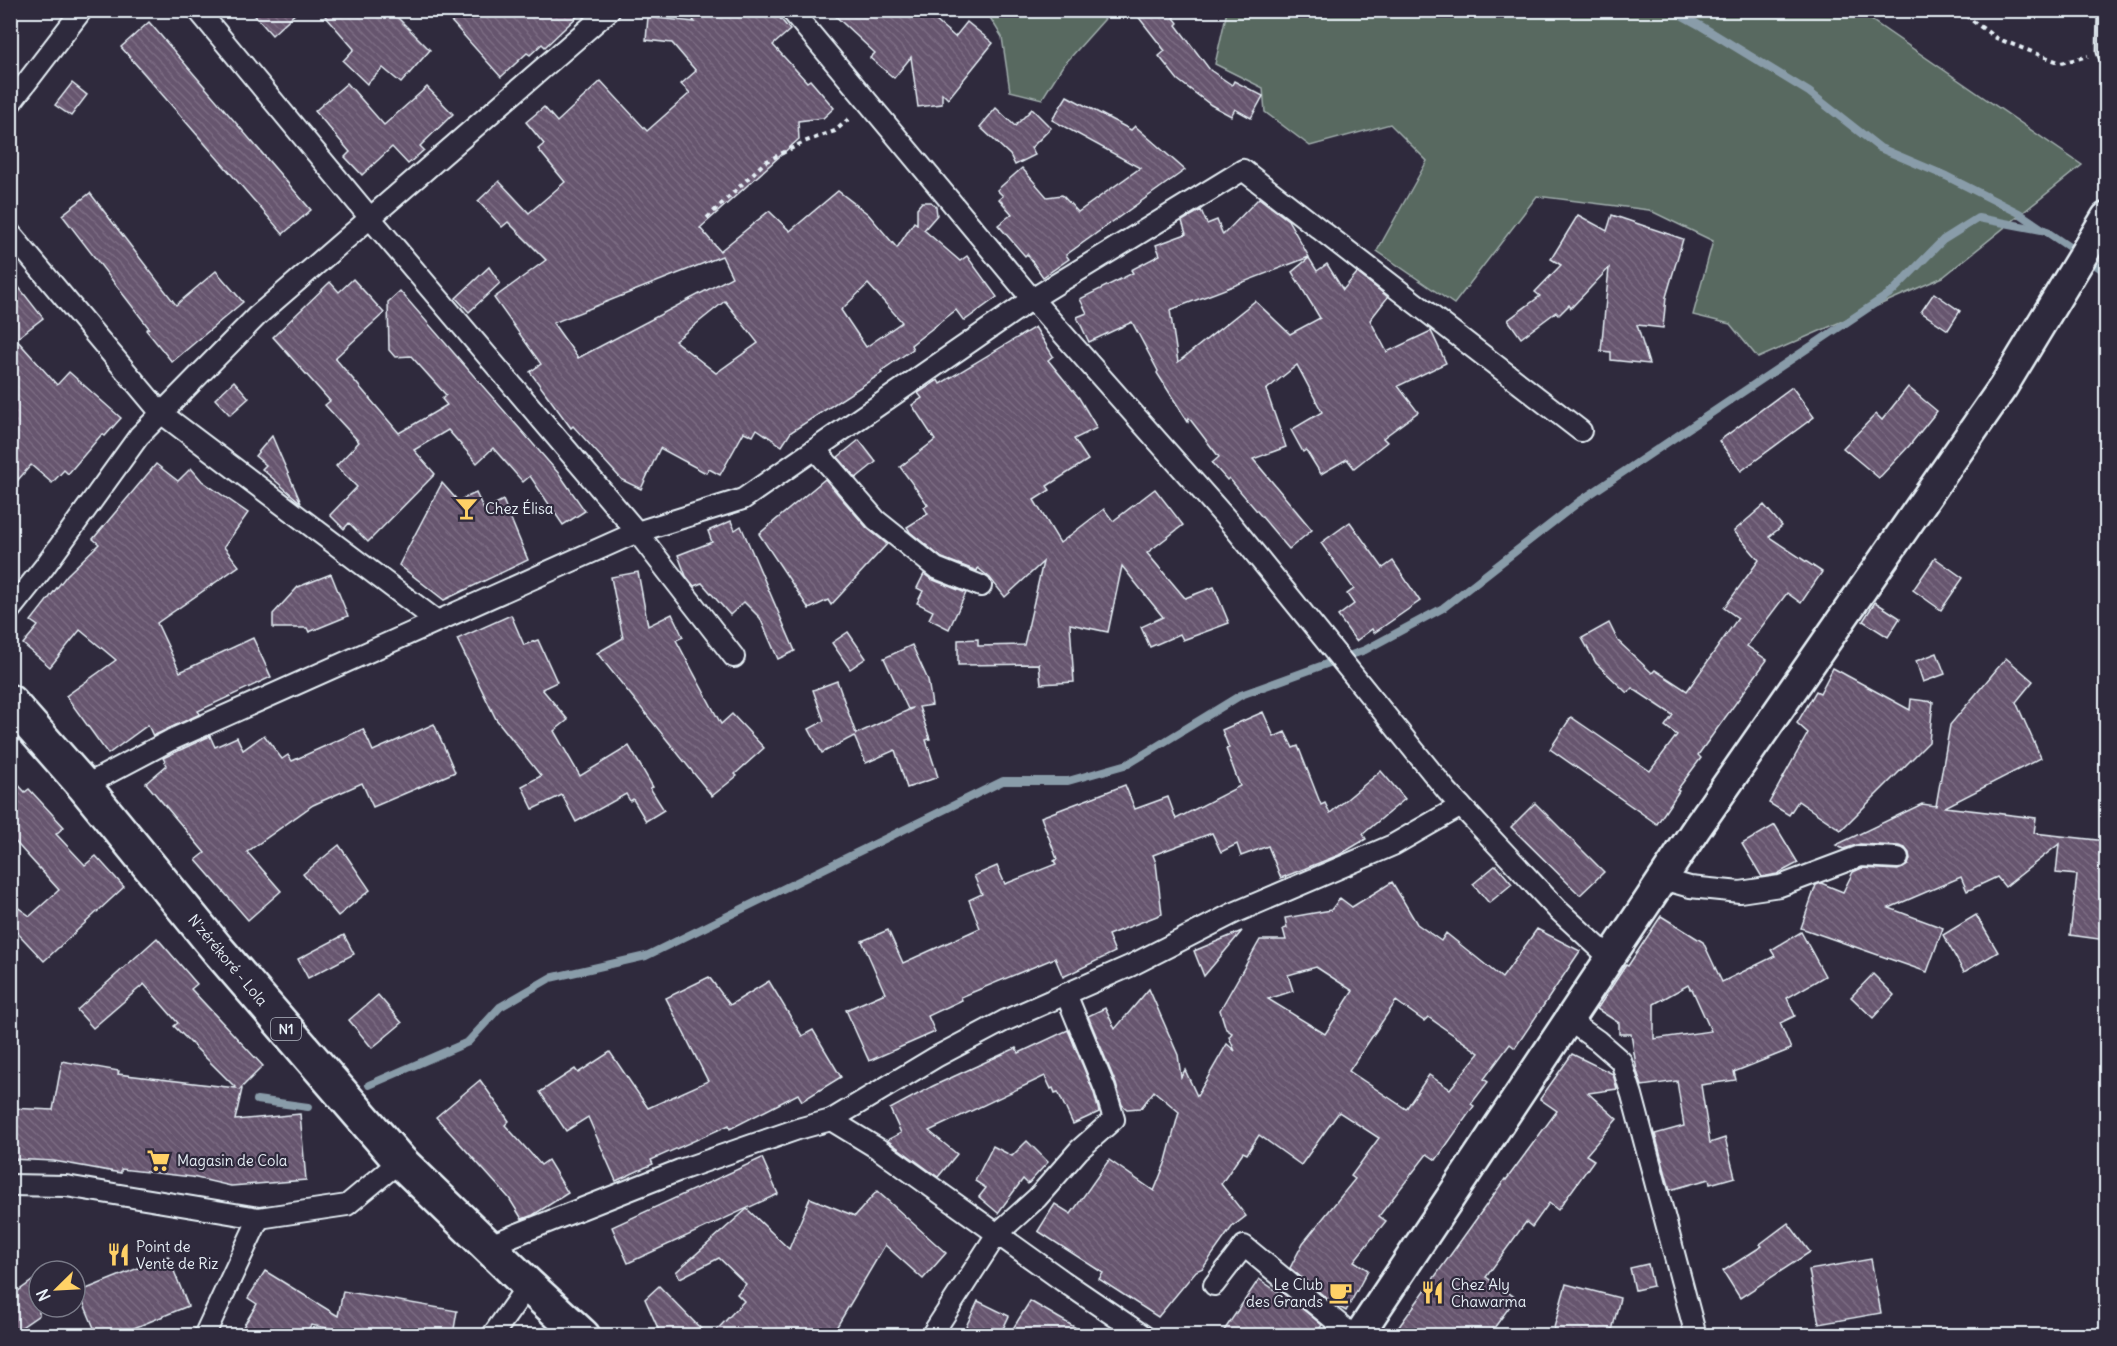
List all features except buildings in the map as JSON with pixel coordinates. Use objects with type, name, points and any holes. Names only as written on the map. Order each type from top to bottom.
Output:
[{"type":"highway","name":"N'zérékoré - Lola","points":[[10,702],[84,786],[218,950],[400,1161],[528,1286],[583,1335]]},
{"type":"street","points":[[10,104],[82,10]]},
{"type":"street","points":[[198,10],[371,219],[637,532],[734,657]]},
{"type":"street","points":[[10,609],[45,566],[139,436],[257,316],[610,10]]},
{"type":"street","points":[[791,10],[1032,298],[1232,525],[1461,806],[1557,909],[1609,957]]},
{"type":"street","points":[[84,786],[171,740],[637,532],[743,499],[1032,298],[1244,170],[1581,430]]},
{"type":"street","points":[[1214,1285],[1244,1246],[1356,1335],[1662,879],[2003,387],[2102,224]]},
{"type":"street","points":[[10,234],[160,414],[437,621]]},
{"type":"street","points":[[815,449],[876,520],[936,568],[981,586]]},
{"type":"street","points":[[487,1246],[680,1170],[798,1129],[831,1120],[936,1057],[1004,1021],[1130,966],[1234,913],[1394,845],[1461,806]]},
{"type":"street","points":[[1662,879],[1690,887],[1740,892],[1779,886],[1860,856],[1898,858]]},
{"type":"street","points":[[931,1335],[997,1234],[1037,1198],[1078,1150],[1114,1119],[1105,1089],[1066,994]]},
{"type":"street","points":[[1567,1019],[1621,1061],[1696,1335]]},
{"type":"street","points":[[831,1120],[877,1148],[1063,1281],[1144,1335]]},
{"type":"street","points":[[10,1185],[66,1186],[259,1218],[347,1205],[400,1161]]},
{"type":"street","points":[[204,1335],[259,1218]]},
{"type":"street","points":[[492,1335],[528,1286]]},
{"type":"lane","points":[[2104,10],[2105,56]]},
{"type":"path","points":[[1958,10],[1996,38],[2061,63],[2105,56]]},
{"type":"path","points":[[707,218],[765,162],[804,142],[835,131],[868,102]]},
{"type":"green space","points":[[986,11],[1112,11],[1062,67],[1042,99],[1010,91],[1002,37]]},
{"type":"green space","points":[[1227,11],[1858,11],[2082,165],[1943,277],[1758,358],[1730,324],[1693,315],[1713,241],[1649,210],[1537,196],[1454,304],[1377,251],[1427,161],[1390,124],[1310,146],[1265,112],[1263,88],[1215,64]]},
{"type":"waterway","points":[[1672,10],[1809,92],[1880,148],[1946,176],[2019,213],[2106,272]]},
{"type":"waterway","points":[[369,1085],[468,1042],[500,1007],[550,978],[646,956],[1003,781],[1068,781],[1128,764],[1241,695],[1365,650],[1443,608],[1580,501],[1892,292],[1943,240],[1978,218],[2047,231]]},
{"type":"waterway","points":[[257,1100],[308,1107]]},
{"type":"place","name":"Chez Élisa","points":[[467,508]]},
{"type":"place","name":"Magasin de Cola","points":[[159,1160]]},
{"type":"place","name":"Point de Vente de Riz","points":[[118,1255]]},
{"type":"place","name":"Le Club des Grands","points":[[1341,1293]]},
{"type":"place","name":"Chez Aly Chawarma","points":[[1433,1293]]}]
